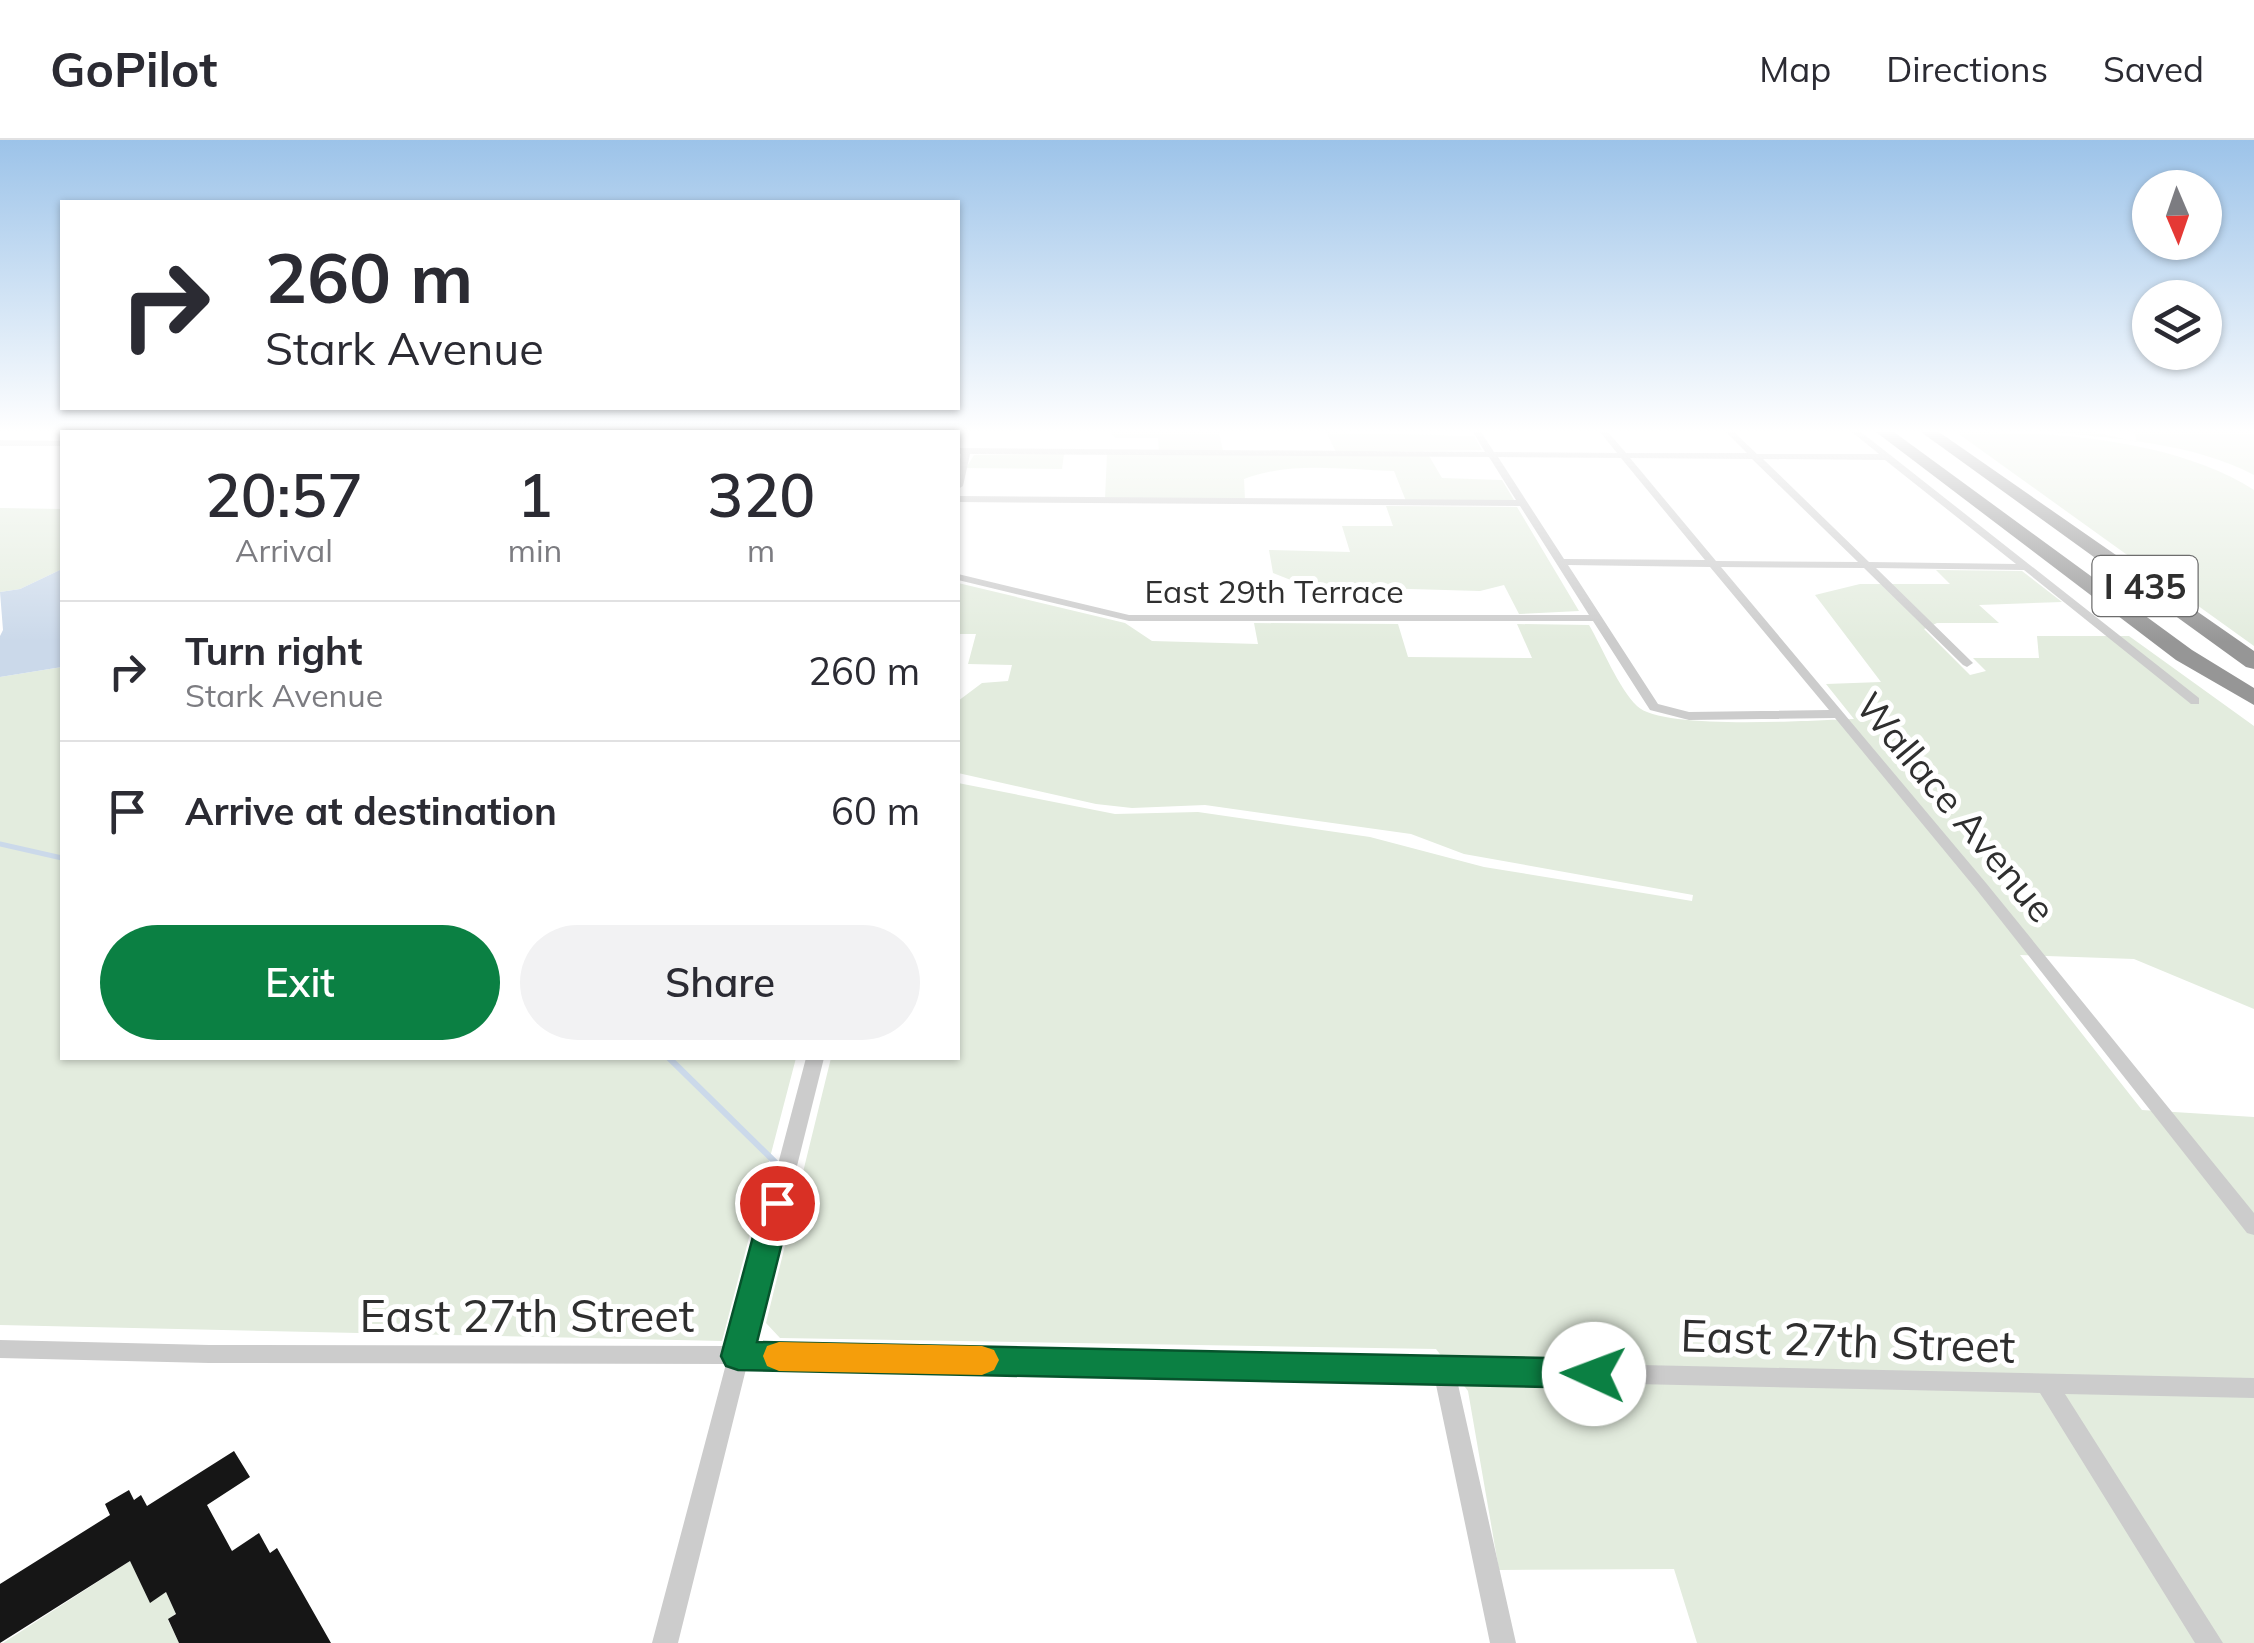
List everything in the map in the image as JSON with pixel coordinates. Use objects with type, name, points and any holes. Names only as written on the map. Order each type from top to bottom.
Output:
[{"type":"highway","points":[[1977,502],[2184,656],[2254,698]]},
{"type":"highway","name":"I 435","points":[[1998,502],[2159,622],[2254,684]]},
{"type":"highway","name":"I 435","points":[[2028,502],[2254,662]]},
{"type":"street","points":[[1401,502],[1522,503],[1646,700],[1661,710],[1689,716],[1837,714]]},
{"type":"street","name":"Wallace Avenue","points":[[1662,502],[2129,1067],[2254,1227]]},
{"type":"street","points":[[1802,502],[1967,663]]},
{"type":"street","points":[[1945,502],[2195,700]]},
{"type":"street","points":[[1560,562],[2027,567]]},
{"type":"street","name":"East 29th Terrace","points":[[960,577],[1140,619],[1595,618]]},
{"type":"street","points":[[665,1643],[813,1060]]},
{"type":"street","name":"East 27th Street","points":[[0,1349],[210,1354],[738,1356],[2254,1388]]},
{"type":"street","points":[[1444,1369],[1503,1643]]},
{"type":"street","points":[[2048,1386],[2210,1643]]},
{"type":"shaded area","points":[[2054,502],[2254,502],[2254,646]]},
{"type":"shaded area","points":[[1386,506],[1517,507],[1579,611],[1519,614],[1504,585],[1480,591],[1306,586],[1273,573],[1269,550],[1350,552],[1342,526],[1393,526]]},
{"type":"shaded area","points":[[0,508],[60,509],[60,570],[20,589],[0,592]]},
{"type":"shaded area","points":[[1936,570],[2022,571],[2062,602],[1979,605],[1999,623],[1937,623],[1924,629],[1970,675],[1986,671],[1973,658],[2039,658],[2037,636],[2129,636],[2254,726],[2254,1009],[2134,959],[2020,955],[2142,1110],[2254,1117],[2254,1643],[1697,1643],[1674,1569],[1499,1570],[1468,1391],[1436,1349],[780,1338],[766,1323],[831,1060],[960,1060],[960,783],[1115,814],[1198,812],[1370,837],[1484,867],[1692,901],[1693,895],[1464,854],[1411,834],[1205,805],[1132,808],[1096,804],[960,773],[960,700],[982,683],[1008,681],[1012,665],[968,664],[976,634],[960,634],[960,583],[1125,623],[1152,641],[1258,644],[1254,623],[1398,624],[1408,657],[1532,658],[1517,624],[1589,625],[1624,689],[1637,706],[1652,714],[1706,721],[1774,722],[1854,719],[1826,684],[1881,682],[1815,595],[1860,584],[1950,584]]},
{"type":"shaded area","points":[[60,667],[60,1060],[795,1060],[722,1341],[0,1325],[0,677]]},
{"type":"shaded area","points":[[130,1561],[150,1602],[166,1592],[176,1613],[168,1620],[179,1643],[3,1643]]},
{"type":"water","points":[[60,570],[60,667],[0,677],[0,592],[20,589]]},
{"type":"building","points":[[234,1451],[250,1477],[207,1505],[232,1551],[259,1533],[270,1553],[277,1548],[331,1643],[179,1643],[168,1619],[176,1614],[166,1592],[150,1603],[130,1561],[0,1643],[0,1584],[110,1515],[105,1504],[129,1490],[134,1500],[141,1495],[147,1506]]},
{"type":"waterway","points":[[0,844],[60,858]]},
{"type":"waterway","points":[[671,1060],[775,1162]]},
{"type":"slow traffic","points":[[779,1356],[982,1360]]},
{"type":"route","points":[[777,1203],[738,1356],[1594,1374]]}]
